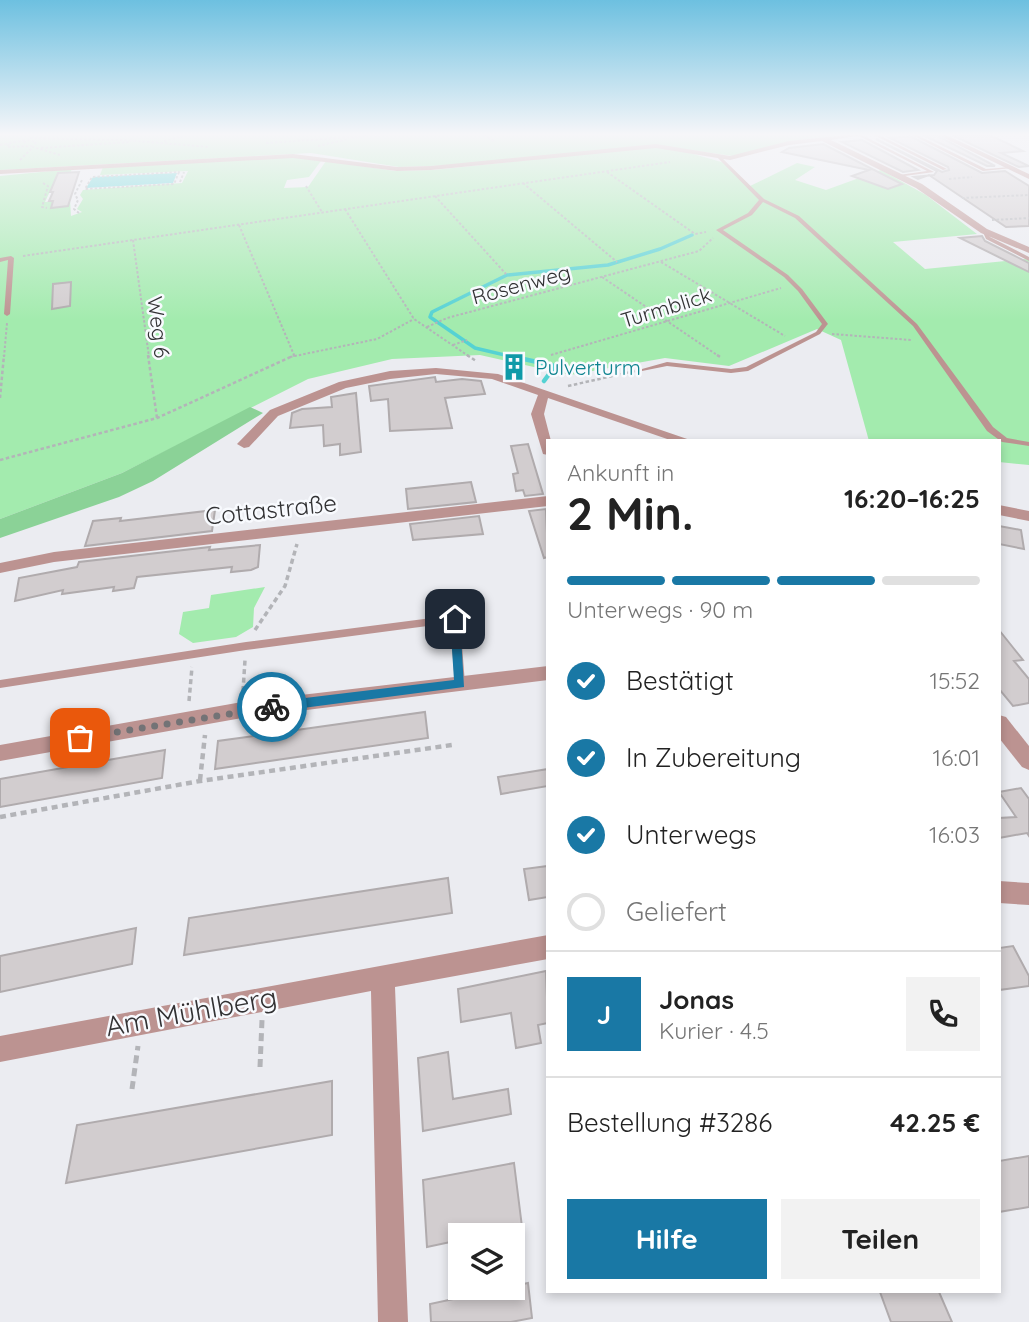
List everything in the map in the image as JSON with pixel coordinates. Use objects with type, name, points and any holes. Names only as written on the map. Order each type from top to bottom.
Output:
[{"type":"street","points":[[933,197],[984,231],[1029,250]]},
{"type":"street","points":[[244,444],[274,413],[343,385],[390,375],[436,371],[494,376],[680,439]]},
{"type":"street","points":[[546,393],[538,400],[536,410],[546,444]]},
{"type":"street","name":"Cottastraße","points":[[0,568],[54,556],[546,501]]},
{"type":"street","points":[[1001,510],[1029,516]]},
{"type":"street","points":[[0,753],[242,710],[546,673]]},
{"type":"street","points":[[1001,726],[1029,761]]},
{"type":"street","points":[[1001,892],[1029,894]]},
{"type":"street","name":"Am Mühlberg","points":[[0,1049],[143,1018],[546,947]]},
{"type":"street","points":[[383,978],[393,1322]]},
{"type":"lane","points":[[759,197],[797,217],[915,325],[990,429],[1005,440],[1029,444]]},
{"type":"lane","points":[[644,370],[667,365],[748,369],[818,333],[825,324],[786,276],[719,230],[750,214],[762,200]]},
{"type":"lane","points":[[984,231],[988,239],[1029,259]]},
{"type":"lane","points":[[0,260],[11,258],[8,314]]},
{"type":"lane","points":[[0,684],[246,646],[455,619],[460,684]]},
{"type":"path","points":[[45,197],[42,207],[47,208]]},
{"type":"path","points":[[76,197],[78,200],[74,209],[79,213]]},
{"type":"path","points":[[312,197],[321,212]]},
{"type":"path","points":[[11,258],[430,197]]},
{"type":"path","points":[[436,197],[506,274]]},
{"type":"path","points":[[539,197],[617,262]]},
{"type":"path","points":[[642,197],[695,234]]},
{"type":"path","points":[[939,200],[999,197]]},
{"type":"path","points":[[345,209],[414,319],[478,362]]},
{"type":"path","points":[[969,221],[1029,218]]},
{"type":"path","points":[[239,225],[294,355]]},
{"type":"path","name":"Rosenweg","points":[[427,327],[447,318],[699,251],[714,237]]},
{"type":"path","name":"Weg 6","points":[[133,240],[158,418]]},
{"type":"path","points":[[660,262],[789,339]]},
{"type":"path","points":[[602,277],[732,364]]},
{"type":"path","name":"Turmblick","points":[[551,355],[788,286]]},
{"type":"path","points":[[0,398],[8,314]]},
{"type":"path","points":[[0,460],[158,418],[294,355],[377,339],[414,319]]},
{"type":"path","points":[[818,333],[927,341]]},
{"type":"path","points":[[453,345],[467,340]]},
{"type":"path","points":[[559,387],[644,370]]},
{"type":"path","points":[[242,710],[246,635],[256,630],[285,586],[301,528]]},
{"type":"path","points":[[187,719],[193,654]]},
{"type":"path","points":[[200,781],[208,716]]},
{"type":"path","points":[[0,817],[200,781],[452,745]]},
{"type":"path","points":[[132,1089],[143,1018]]},
{"type":"path","points":[[260,1067],[262,1024]]},
{"type":"green space","points":[[0,197],[47,197],[45,202],[70,200],[71,216],[82,212],[77,209],[83,199],[81,197],[928,197],[977,234],[893,242],[925,269],[1029,260],[1029,465],[1001,462],[1001,439],[868,439],[841,340],[817,329],[729,366],[665,358],[570,375],[480,355],[392,359],[308,379],[122,473],[0,519]]},
{"type":"green space","points":[[250,407],[263,413],[153,481],[119,497],[0,538],[0,519],[122,473]]},
{"type":"green space","points":[[265,587],[254,608],[253,627],[236,637],[193,643],[179,634],[183,612],[209,608],[211,595]]},
{"type":"building","points":[[51,197],[71,197],[68,206],[51,208],[53,201],[49,201]]},
{"type":"building","points":[[962,197],[1029,197],[1029,226],[1006,227]]},
{"type":"building","points":[[982,236],[985,241],[1029,263],[1029,272],[960,238]]},
{"type":"building","points":[[71,282],[70,306],[52,309],[53,284]]},
{"type":"building","points":[[435,377],[436,382],[462,379],[481,381],[485,394],[445,398],[452,428],[390,431],[388,399],[371,401],[369,386]]},
{"type":"building","points":[[356,393],[361,452],[340,455],[340,444],[324,446],[323,425],[290,428],[292,413],[302,409],[332,407],[331,397]]},
{"type":"building","points":[[528,444],[543,494],[525,496],[523,490],[516,491],[513,474],[518,473],[511,446]]},
{"type":"building","points":[[471,482],[476,502],[408,509],[406,489]]},
{"type":"building","points":[[546,509],[546,558],[544,558],[529,511]]},
{"type":"building","points":[[215,510],[212,531],[85,546],[93,521],[121,518],[120,521]]},
{"type":"building","points":[[479,516],[483,534],[413,540],[410,524]]},
{"type":"building","points":[[1001,526],[1021,530],[1024,549],[1001,544]]},
{"type":"building","points":[[260,545],[258,567],[251,570],[231,572],[232,567],[137,577],[134,588],[113,591],[114,587],[62,594],[63,590],[15,601],[19,578],[77,567],[79,562],[210,547],[209,550]]},
{"type":"building","points":[[1001,632],[1023,660],[1014,661],[1029,679],[1029,703],[1013,706],[1001,691]]},
{"type":"building","points":[[425,712],[428,738],[215,769],[218,741]]},
{"type":"building","points":[[165,750],[162,778],[0,807],[0,779]]},
{"type":"building","points":[[546,769],[546,786],[501,794],[498,777]]},
{"type":"building","points":[[1021,788],[1029,799],[1029,836],[1027,833],[1001,838],[1001,818],[1016,817],[1001,792]]},
{"type":"building","points":[[546,866],[546,897],[529,900],[524,869]]},
{"type":"building","points":[[448,878],[452,913],[184,955],[189,918]]},
{"type":"building","points":[[136,928],[132,964],[0,992],[0,956]]},
{"type":"building","points":[[1013,946],[1029,976],[1029,986],[1001,990],[1001,948]]},
{"type":"building","points":[[546,971],[546,1023],[538,1025],[541,1043],[516,1048],[511,1013],[461,1022],[458,989]]},
{"type":"building","points":[[448,1052],[453,1099],[508,1089],[511,1114],[423,1131],[418,1058]]},
{"type":"building","points":[[332,1081],[332,1135],[66,1183],[77,1125]]},
{"type":"building","points":[[1029,1156],[1029,1207],[1001,1212],[1001,1161]]},
{"type":"building","points":[[514,1163],[522,1223],[448,1223],[448,1243],[427,1247],[423,1180]]},
{"type":"building","points":[[528,1283],[532,1318],[511,1322],[431,1322],[430,1304],[449,1300],[525,1300],[525,1284]]},
{"type":"building","points":[[880,1293],[939,1293],[952,1322],[891,1322]]},
{"type":"waterway","points":[[513,357],[475,348],[430,317],[432,312],[507,275],[608,265],[660,249],[692,235]]},
{"type":"waterway","points":[[506,355],[555,366],[544,381]]},
{"type":"way so far","points":[[80,738],[272,707]]},
{"type":"place","name":"Pulverturm","points":[[514,367]]},
{"type":"route","points":[[272,707],[460,684],[455,619]]}]
